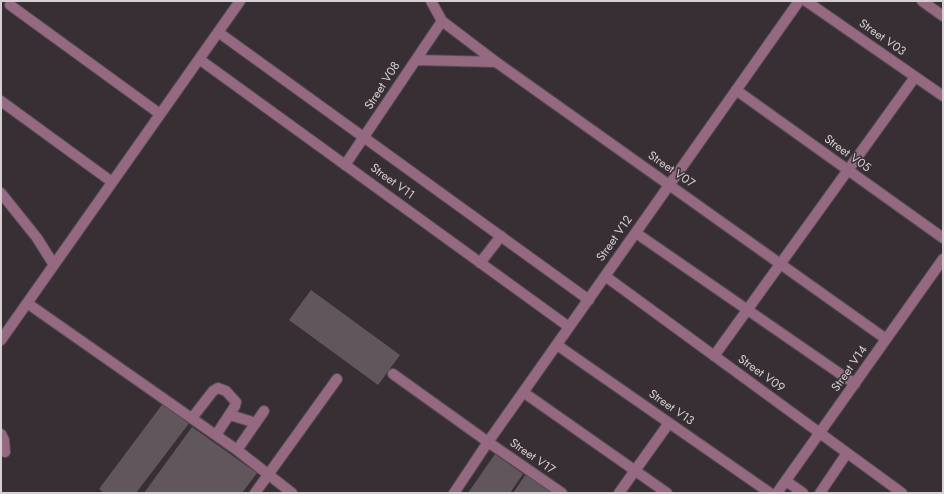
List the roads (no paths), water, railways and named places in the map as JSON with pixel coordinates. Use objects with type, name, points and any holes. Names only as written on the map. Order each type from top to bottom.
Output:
[{"type":"street","points":[[1,340],[240,1]]},
{"type":"street","points":[[430,1],[442,21]]},
{"type":"street","name":"Street V12","points":[[454,493],[523,392],[799,1]]},
{"type":"street","name":"Street V03","points":[[806,1],[943,96]]},
{"type":"street","points":[[922,1],[943,16]]},
{"type":"street","points":[[10,5],[160,114]]},
{"type":"street","name":"Street V08","points":[[345,165],[442,21]]},
{"type":"street","name":"Street V07","points":[[442,21],[496,62],[670,184],[886,339]]},
{"type":"street","name":"Street V11","points":[[218,32],[589,300]]},
{"type":"street","name":"Street V11","points":[[199,59],[569,327]]},
{"type":"street","points":[[416,60],[496,62]]},
{"type":"street","points":[[714,356],[915,77]]},
{"type":"street","name":"Street V05","points":[[736,90],[943,238]]},
{"type":"street","points":[[1,101],[112,182]]},
{"type":"street","points":[[1,193],[37,238],[54,265]]},
{"type":"street","points":[[636,233],[855,384]]},
{"type":"street","points":[[480,263],[501,236]]},
{"type":"street","name":"Street V14","points":[[777,493],[943,258]]},
{"type":"street","name":"Street V09","points":[[605,276],[902,493]]},
{"type":"street","points":[[27,303],[237,450],[292,493]]},
{"type":"street","name":"Street V13","points":[[557,345],[770,493]]},
{"type":"street","name":"Street V17","points":[[393,374],[562,493]]},
{"type":"street","points":[[256,493],[337,380]]},
{"type":"street","points":[[192,418],[213,391],[218,388],[226,391],[236,402],[230,415],[216,435]]},
{"type":"street","points":[[523,392],[667,493]]},
{"type":"street","points":[[237,450],[264,411]]},
{"type":"street","points":[[230,415],[256,423]]},
{"type":"street","points":[[619,493],[669,423]]},
{"type":"street","points":[[1,434],[4,440],[5,452]]},
{"type":"street","points":[[820,493],[847,453]]},
{"type":"street","points":[[786,481],[803,493]]}]
